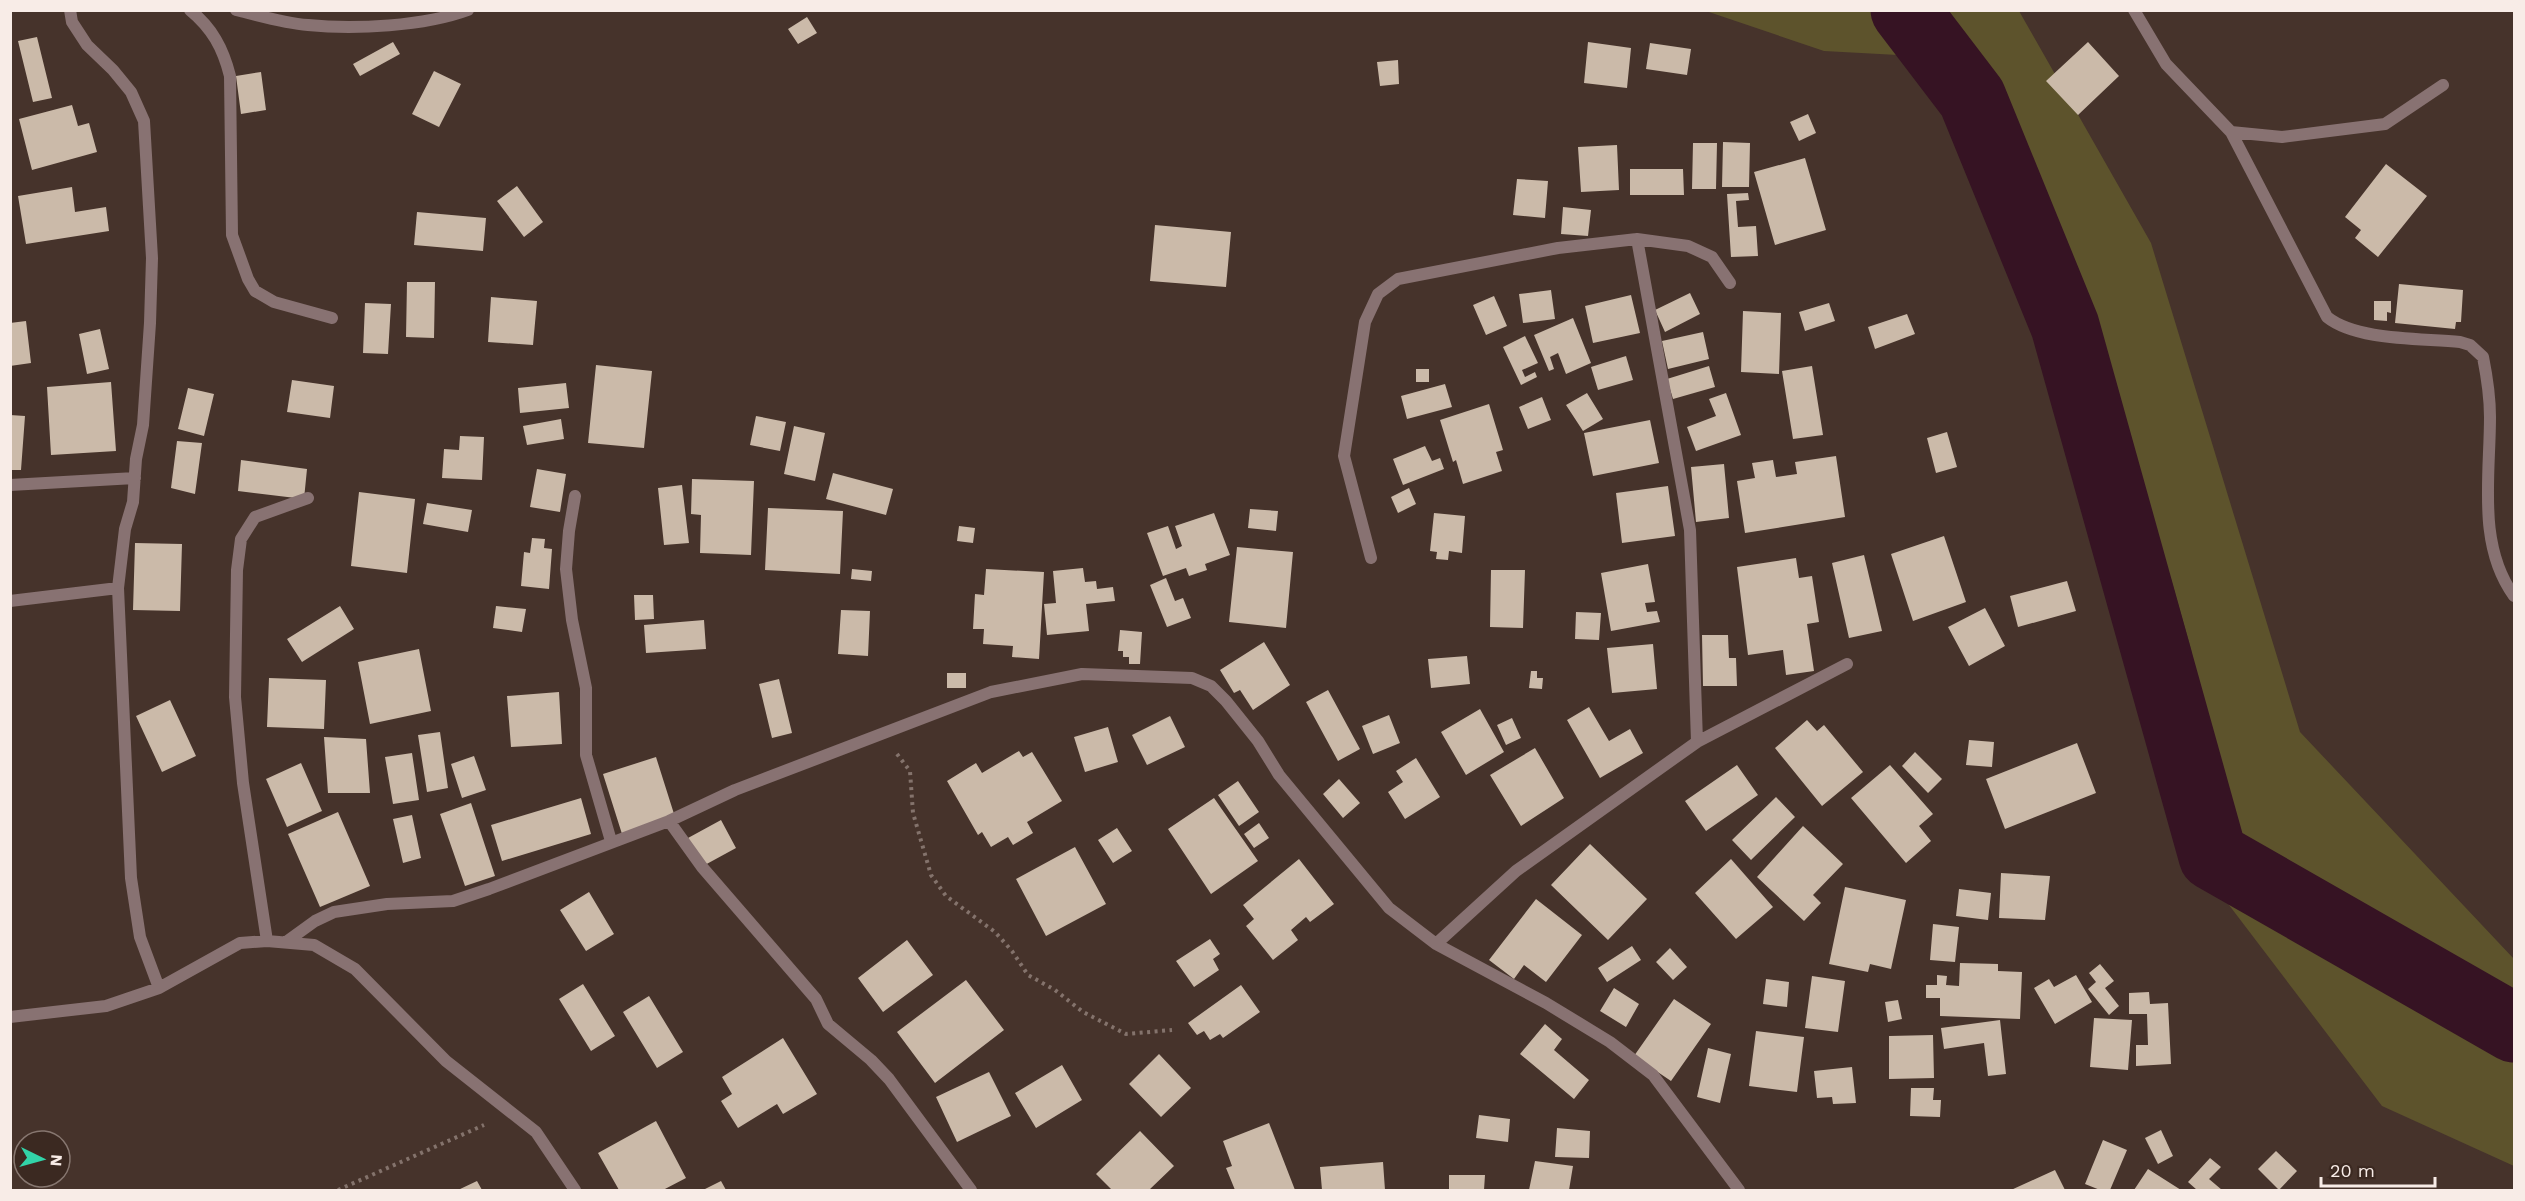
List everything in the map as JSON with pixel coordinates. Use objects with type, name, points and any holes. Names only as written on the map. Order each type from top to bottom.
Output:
[{"type":"street","points":[[70,10],[72,22],[87,45],[113,70],[131,92],[144,121],[152,258],[146,385],[133,502],[124,529],[118,588],[132,878],[140,937],[159,988]]},
{"type":"street","points":[[190,10],[207,24],[224,54],[230,76],[232,235],[248,279],[255,291],[274,302],[332,318]]},
{"type":"street","points":[[236,10],[307,25],[339,26],[420,22],[468,10]]},
{"type":"street","points":[[2134,10],[2166,64],[2231,132],[2327,317],[2339,327],[2359,333],[2460,342],[2470,345],[2483,357],[2490,414],[2488,513],[2493,552],[2504,582],[2514,596]]},
{"type":"street","points":[[2231,132],[2282,137],[2385,124],[2443,85]]},
{"type":"street","points":[[1371,558],[1344,456],[1365,322],[1378,294],[1398,279],[1558,248],[1637,239],[1688,246],[1712,257],[1730,283]]},
{"type":"street","points":[[1637,239],[1690,530],[1697,742]]},
{"type":"street","points":[[10,485],[135,478]]},
{"type":"street","points":[[575,496],[568,531],[566,569],[572,620],[586,688],[586,754],[611,841]]},
{"type":"street","points":[[267,941],[243,783],[235,697],[237,570],[241,540],[255,517],[309,498]]},
{"type":"street","points":[[10,601],[118,588]]},
{"type":"street","points":[[1436,944],[1515,871],[1697,742],[1847,664]]},
{"type":"street","points":[[286,942],[315,921],[334,912],[387,904],[453,901],[669,821],[735,790],[991,693],[1082,674],[1192,678],[1211,686],[1226,701],[1258,741],[1279,775],[1389,908],[1436,944],[1546,1003],[1610,1042],[1653,1075],[1739,1191]]},
{"type":"street","points":[[669,821],[702,867],[816,999],[828,1024],[871,1060],[889,1079],[971,1191]]},
{"type":"street","points":[[10,1017],[106,1006],[159,988],[240,944],[267,941],[314,945],[355,969],[446,1062],[536,1132],[575,1191]]},
{"type":"path","points":[[883,734],[910,771],[913,813],[922,847],[931,875],[946,896],[995,932],[1012,951],[1028,975],[1055,990],[1083,1012],[1126,1034],[1172,1030]]},
{"type":"path","points":[[338,1191],[513,1113]]},
{"type":"shaded area","points":[[1706,11],[2019,11],[2151,243],[2300,732],[2514,959],[2514,1166],[2382,1106],[2229,905],[2191,649],[2171,579],[2153,558],[2146,510],[2094,408],[2074,341],[2015,196],[1935,57],[1824,51]]},
{"type":"building","points":[[807,17],[817,33],[798,44],[788,29]]},
{"type":"building","points":[[37,37],[52,98],[33,102],[18,41]]},
{"type":"building","points":[[393,42],[400,54],[360,76],[353,64]]},
{"type":"building","points":[[1588,42],[1631,48],[1627,88],[1584,83]]},
{"type":"building","points":[[2088,42],[2119,76],[2078,115],[2046,81]]},
{"type":"building","points":[[1650,43],[1691,49],[1687,75],[1646,69]]},
{"type":"building","points":[[1398,60],[1399,84],[1380,86],[1377,62]]},
{"type":"building","points":[[434,71],[461,84],[439,127],[412,114]]},
{"type":"building","points":[[261,72],[266,110],[241,114],[236,76]]},
{"type":"building","points":[[72,105],[78,126],[89,123],[97,152],[32,170],[19,119]]},
{"type":"building","points":[[1808,114],[1816,133],[1799,141],[1790,122]]},
{"type":"building","points":[[1723,142],[1750,143],[1749,187],[1722,187]]},
{"type":"building","points":[[1693,143],[1717,143],[1716,189],[1692,189]]},
{"type":"building","points":[[1617,145],[1619,190],[1581,192],[1578,147]]},
{"type":"building","points":[[1805,158],[1826,230],[1775,245],[1754,172]]},
{"type":"building","points":[[2386,164],[2427,196],[2378,257],[2355,238],[2361,230],[2345,217]]},
{"type":"building","points":[[1630,169],[1683,169],[1684,195],[1630,195]]},
{"type":"building","points":[[1517,179],[1548,181],[1545,218],[1513,215]]},
{"type":"building","points":[[517,186],[543,222],[524,237],[497,201]]},
{"type":"building","points":[[72,187],[75,212],[106,207],[109,231],[26,244],[18,196]]},
{"type":"building","points":[[1748,193],[1749,200],[1736,201],[1738,227],[1756,226],[1758,256],[1731,257],[1727,194]]},
{"type":"building","points":[[1563,207],[1591,210],[1588,236],[1561,234]]},
{"type":"building","points":[[417,212],[486,218],[483,251],[414,245]]},
{"type":"building","points":[[1155,225],[1231,232],[1226,287],[1150,281]]},
{"type":"building","points":[[407,282],[435,282],[434,338],[406,337]]},
{"type":"building","points":[[2399,284],[2463,290],[2461,322],[2456,322],[2455,329],[2395,323]]},
{"type":"building","points":[[1551,290],[1555,319],[1523,323],[1519,294]]},
{"type":"building","points":[[1690,293],[1700,314],[1665,332],[1655,310]]},
{"type":"building","points":[[1631,295],[1640,333],[1593,343],[1585,306]]},
{"type":"building","points":[[1494,296],[1507,326],[1486,335],[1473,305]]},
{"type":"building","points":[[491,297],[537,301],[533,345],[488,342]]},
{"type":"building","points":[[2374,301],[2391,301],[2391,313],[2387,312],[2387,321],[2374,320]]},
{"type":"building","points":[[365,303],[391,304],[388,354],[363,353]]},
{"type":"building","points":[[1829,303],[1835,321],[1805,331],[1799,312]]},
{"type":"building","points":[[1743,311],[1781,313],[1779,374],[1741,372]]},
{"type":"building","points":[[1907,314],[1915,334],[1875,349],[1868,327]]},
{"type":"building","points":[[1573,318],[1591,363],[1566,374],[1558,353],[1550,357],[1554,369],[1549,371],[1534,335]]},
{"type":"building","points":[[26,321],[31,363],[10,366],[10,323]]},
{"type":"building","points":[[100,329],[109,369],[87,374],[79,334]]},
{"type":"building","points":[[1703,332],[1709,359],[1668,369],[1662,341]]},
{"type":"building","points":[[1525,336],[1538,363],[1522,370],[1525,377],[1535,372],[1537,377],[1521,385],[1503,347]]},
{"type":"building","points":[[1626,356],[1633,380],[1598,390],[1591,367]]},
{"type":"building","points":[[596,365],[652,371],[644,448],[588,443]]},
{"type":"building","points":[[1709,366],[1715,387],[1673,399],[1667,379]]},
{"type":"building","points":[[1812,366],[1823,435],[1793,439],[1782,371]]},
{"type":"building","points":[[1416,369],[1429,369],[1429,382],[1416,382]]},
{"type":"building","points":[[292,380],[334,386],[330,418],[287,412]]},
{"type":"building","points":[[111,382],[116,451],[51,455],[47,387]]},
{"type":"building","points":[[566,383],[569,408],[520,413],[518,388]]},
{"type":"building","points":[[1445,384],[1452,407],[1407,419],[1401,396]]},
{"type":"building","points":[[188,388],[214,394],[204,436],[178,429]]},
{"type":"building","points":[[1587,393],[1603,419],[1583,431],[1566,405]]},
{"type":"building","points":[[1726,393],[1741,435],[1696,451],[1687,427],[1716,416],[1709,399]]},
{"type":"building","points":[[1542,397],[1551,420],[1528,429],[1519,407]]},
{"type":"building","points":[[1489,404],[1503,450],[1496,452],[1502,471],[1463,484],[1456,460],[1453,462],[1440,420]]},
{"type":"building","points":[[10,415],[25,416],[21,470],[10,470]]},
{"type":"building","points":[[756,416],[786,422],[780,451],[750,445]]},
{"type":"building","points":[[561,419],[564,439],[527,445],[523,426]]},
{"type":"building","points":[[1650,420],[1659,463],[1593,476],[1584,433]]},
{"type":"building","points":[[794,426],[825,433],[815,481],[784,474]]},
{"type":"building","points":[[1947,432],[1957,467],[1936,473],[1927,438]]},
{"type":"building","points":[[460,436],[484,437],[482,480],[442,478],[444,449],[459,450]]},
{"type":"building","points":[[177,441],[202,443],[195,494],[171,488]]},
{"type":"building","points":[[1425,446],[1432,461],[1440,458],[1444,469],[1403,485],[1393,459]]},
{"type":"building","points":[[1836,456],[1845,517],[1745,533],[1737,481],[1755,478],[1752,463],[1773,460],[1776,477],[1797,474],[1795,462]]},
{"type":"building","points":[[241,460],[307,469],[304,499],[238,491]]},
{"type":"building","points":[[1724,464],[1729,518],[1696,522],[1691,467]]},
{"type":"building","points":[[537,469],[566,474],[560,512],[530,507]]},
{"type":"building","points":[[833,473],[893,489],[886,515],[826,499]]},
{"type":"building","points":[[692,479],[754,481],[751,555],[700,553],[701,515],[691,514]]},
{"type":"building","points":[[682,485],[689,543],[664,545],[658,488]]},
{"type":"building","points":[[1668,486],[1675,536],[1622,543],[1616,493]]},
{"type":"building","points":[[1409,488],[1416,504],[1398,513],[1391,497]]},
{"type":"building","points":[[359,492],[415,499],[407,573],[351,566]]},
{"type":"building","points":[[427,503],[472,510],[468,532],[423,524]]},
{"type":"building","points":[[768,508],[843,511],[840,574],[765,570]]},
{"type":"building","points":[[1250,509],[1278,511],[1276,531],[1248,528]]},
{"type":"building","points":[[1214,513],[1230,555],[1205,564],[1207,570],[1189,576],[1186,568],[1163,576],[1147,533],[1168,526],[1176,549],[1182,546],[1175,526]]},
{"type":"building","points":[[1434,513],[1465,516],[1462,553],[1449,551],[1448,560],[1436,559],[1437,552],[1430,551]]},
{"type":"building","points":[[959,526],[975,528],[973,543],[957,541]]},
{"type":"building","points":[[1944,536],[1966,602],[1913,621],[1891,554]]},
{"type":"building","points":[[532,538],[545,539],[544,548],[552,549],[549,589],[521,586],[524,552],[530,553]]},
{"type":"building","points":[[135,543],[182,544],[180,611],[133,610]]},
{"type":"building","points":[[1237,547],[1293,552],[1286,628],[1229,622]]},
{"type":"building","points":[[1864,555],[1882,631],[1849,638],[1832,563]]},
{"type":"building","points":[[1796,558],[1799,578],[1812,576],[1819,622],[1807,624],[1814,671],[1786,675],[1783,650],[1748,655],[1737,567]]},
{"type":"building","points":[[1648,564],[1655,602],[1645,603],[1647,612],[1657,611],[1660,622],[1611,631],[1601,573]]},
{"type":"building","points":[[1083,568],[1085,582],[1096,581],[1097,589],[1113,587],[1115,601],[1086,604],[1089,631],[1047,635],[1044,604],[1056,603],[1053,571]]},
{"type":"building","points":[[852,569],[872,571],[871,581],[851,579]]},
{"type":"building","points":[[986,569],[1044,572],[1039,659],[1012,657],[1013,646],[983,644],[984,629],[973,629],[975,594],[984,595]]},
{"type":"building","points":[[1491,570],[1525,570],[1523,628],[1490,627]]},
{"type":"building","points":[[1166,578],[1175,601],[1183,598],[1191,618],[1167,627],[1150,585]]},
{"type":"building","points":[[2067,581],[2076,611],[2018,627],[2010,596]]},
{"type":"building","points":[[634,595],[653,595],[654,619],[635,620]]},
{"type":"building","points":[[340,606],[354,629],[302,662],[287,639]]},
{"type":"building","points":[[496,606],[526,609],[522,632],[493,628]]},
{"type":"building","points":[[1985,608],[2005,646],[1969,666],[1948,627]]},
{"type":"building","points":[[841,610],[870,611],[868,656],[838,654]]},
{"type":"building","points":[[1576,612],[1601,613],[1599,640],[1575,639]]},
{"type":"building","points":[[704,620],[706,649],[646,653],[644,625]]},
{"type":"building","points":[[1120,630],[1142,632],[1140,664],[1129,664],[1129,657],[1123,657],[1123,651],[1118,651]]},
{"type":"building","points":[[1702,635],[1728,635],[1729,658],[1736,658],[1737,686],[1703,686]]},
{"type":"building","points":[[1264,642],[1290,685],[1253,710],[1240,690],[1234,693],[1220,670]]},
{"type":"building","points":[[1653,644],[1657,689],[1612,693],[1607,648]]},
{"type":"building","points":[[419,649],[431,711],[370,724],[358,662]]},
{"type":"building","points":[[1467,656],[1470,684],[1431,688],[1428,659]]},
{"type":"building","points":[[1531,671],[1537,671],[1537,678],[1543,678],[1542,689],[1529,688]]},
{"type":"building","points":[[947,673],[966,673],[966,688],[947,688]]},
{"type":"building","points":[[269,678],[326,680],[324,729],[267,727]]},
{"type":"building","points":[[779,679],[792,733],[772,738],[759,684]]},
{"type":"building","points":[[1328,690],[1360,749],[1338,761],[1306,702]]},
{"type":"building","points":[[559,692],[562,744],[511,747],[507,696]]},
{"type":"building","points":[[170,700],[196,756],[162,772],[136,716]]},
{"type":"building","points":[[1589,707],[1609,741],[1630,729],[1643,753],[1600,778],[1567,720]]},
{"type":"building","points":[[1480,709],[1504,752],[1466,775],[1441,732]]},
{"type":"building","points":[[1389,715],[1400,743],[1373,754],[1362,726]]},
{"type":"building","points":[[1170,716],[1185,747],[1147,765],[1132,735]]},
{"type":"building","points":[[1512,718],[1521,738],[1506,745],[1497,725]]},
{"type":"building","points":[[1807,720],[1817,731],[1824,725],[1863,772],[1822,806],[1775,748]]},
{"type":"building","points":[[1108,727],[1118,762],[1085,772],[1074,737]]},
{"type":"building","points":[[440,732],[448,788],[427,792],[418,735]]},
{"type":"building","points":[[324,737],[366,739],[370,793],[328,793]]},
{"type":"building","points":[[1969,740],[1994,742],[1992,767],[1966,765]]},
{"type":"building","points":[[2077,743],[2096,793],[2005,829],[1986,779]]},
{"type":"building","points":[[1535,748],[1564,798],[1521,826],[1490,775]]},
{"type":"building","points":[[1019,751],[1023,757],[1032,752],[1062,801],[1027,822],[1033,833],[1013,845],[1008,837],[991,847],[982,832],[978,835],[947,781],[976,763],[982,773]]},
{"type":"building","points":[[1915,752],[1942,779],[1928,793],[1902,766]]},
{"type":"building","points":[[412,753],[419,800],[393,804],[385,757]]},
{"type":"building","points":[[474,756],[486,790],[462,798],[451,764]]},
{"type":"building","points":[[656,757],[675,817],[622,834],[603,774]]},
{"type":"building","points":[[1416,758],[1440,797],[1405,819],[1388,792],[1403,782],[1396,771]]},
{"type":"building","points":[[301,763],[322,811],[287,827],[266,779]]},
{"type":"building","points":[[1737,765],[1758,795],[1706,831],[1685,801]]},
{"type":"building","points":[[1890,765],[1933,814],[1919,826],[1931,841],[1906,863],[1851,798]]},
{"type":"building","points":[[1339,779],[1360,803],[1343,818],[1323,794]]},
{"type":"building","points":[[1238,781],[1259,812],[1239,826],[1218,795]]},
{"type":"building","points":[[1776,797],[1795,817],[1751,860],[1732,840]]},
{"type":"building","points":[[581,798],[591,834],[502,861],[491,825]]},
{"type":"building","points":[[1214,798],[1258,861],[1211,894],[1168,829]]},
{"type":"building","points":[[471,803],[495,876],[465,886],[440,814]]},
{"type":"building","points":[[338,812],[370,886],[320,907],[288,834]]},
{"type":"building","points":[[412,815],[421,858],[403,863],[393,819]]},
{"type":"building","points":[[721,820],[736,848],[703,866],[688,838]]},
{"type":"building","points":[[1259,823],[1269,838],[1254,848],[1244,834]]},
{"type":"building","points":[[1803,826],[1843,864],[1813,895],[1821,903],[1804,921],[1757,877]]},
{"type":"building","points":[[1117,828],[1132,851],[1113,863],[1098,840]]},
{"type":"building","points":[[1590,844],[1647,899],[1608,940],[1551,885]]},
{"type":"building","points":[[1075,847],[1106,904],[1046,936],[1016,879]]},
{"type":"building","points":[[1299,859],[1334,904],[1310,922],[1306,917],[1291,930],[1298,940],[1273,960],[1246,926],[1254,919],[1243,905]]},
{"type":"building","points":[[1731,859],[1773,907],[1736,939],[1695,893]]},
{"type":"building","points":[[2001,873],[2050,876],[2045,920],[1999,918]]},
{"type":"building","points":[[1845,887],[1906,900],[1891,969],[1870,964],[1868,972],[1829,964]]},
{"type":"building","points":[[1959,889],[1991,893],[1988,920],[1956,916]]},
{"type":"building","points":[[589,892],[614,934],[586,951],[560,910]]},
{"type":"building","points":[[1536,899],[1582,935],[1546,982],[1524,965],[1514,979],[1489,960]]},
{"type":"building","points":[[1933,924],[1959,927],[1955,962],[1930,960]]},
{"type":"building","points":[[1210,939],[1220,954],[1213,959],[1219,970],[1194,987],[1176,961]]},
{"type":"building","points":[[907,940],[933,975],[883,1012],[858,978]]},
{"type":"building","points":[[1632,946],[1641,960],[1607,982],[1598,968]]},
{"type":"building","points":[[1670,948],[1687,967],[1673,980],[1656,962]]},
{"type":"building","points":[[1960,963],[1998,964],[1998,971],[2022,972],[2020,1019],[1940,1016],[1940,998],[1926,998],[1926,985],[1937,985],[1937,975],[1947,976],[1946,985],[1959,986]]},
{"type":"building","points":[[2100,964],[2114,981],[2105,988],[2119,1006],[2109,1015],[2088,989],[2096,982],[2089,973]]},
{"type":"building","points":[[2076,975],[2092,1002],[2055,1024],[2034,988],[2049,979],[2054,987]]},
{"type":"building","points":[[1812,976],[1845,981],[1838,1032],[1805,1028]]},
{"type":"building","points":[[1766,979],[1789,982],[1787,1007],[1763,1004]]},
{"type":"building","points":[[966,980],[1004,1030],[935,1083],[897,1032]]},
{"type":"building","points":[[583,984],[615,1036],[591,1051],[559,999]]},
{"type":"building","points":[[1241,985],[1260,1012],[1223,1038],[1220,1034],[1210,1040],[1204,1031],[1197,1035],[1188,1023]]},
{"type":"building","points":[[1614,988],[1639,1004],[1626,1027],[1600,1011]]},
{"type":"building","points":[[2149,992],[2150,1004],[2168,1003],[2171,1064],[2136,1066],[2136,1045],[2148,1045],[2147,1014],[2129,1014],[2129,993]]},
{"type":"building","points":[[649,996],[683,1052],[657,1068],[623,1012]]},
{"type":"building","points":[[1674,999],[1711,1024],[1671,1081],[1634,1056]]},
{"type":"building","points":[[1898,1000],[1902,1019],[1888,1022],[1885,1002]]},
{"type":"building","points":[[2094,1018],[2132,1020],[2128,1070],[2090,1067]]},
{"type":"building","points":[[2000,1020],[2006,1074],[1988,1076],[1984,1043],[1944,1049],[1941,1028]]},
{"type":"building","points":[[1545,1024],[1562,1039],[1554,1050],[1589,1080],[1574,1099],[1520,1054]]},
{"type":"building","points":[[1756,1031],[1804,1037],[1797,1092],[1749,1086]]},
{"type":"building","points":[[1933,1035],[1934,1078],[1889,1079],[1889,1036]]},
{"type":"building","points":[[783,1038],[817,1094],[783,1114],[777,1104],[738,1128],[721,1101],[732,1094],[722,1077]]},
{"type":"building","points":[[1708,1048],[1731,1054],[1720,1103],[1697,1097]]},
{"type":"building","points":[[1159,1054],[1191,1088],[1161,1117],[1129,1084]]},
{"type":"building","points":[[1062,1065],[1082,1100],[1036,1128],[1015,1093]]},
{"type":"building","points":[[1852,1067],[1856,1103],[1833,1104],[1832,1097],[1817,1098],[1814,1071]]},
{"type":"building","points":[[989,1072],[1011,1116],[957,1142],[936,1097]]},
{"type":"building","points":[[1911,1088],[1934,1088],[1933,1100],[1941,1100],[1940,1117],[1910,1116]]},
{"type":"building","points":[[1479,1115],[1510,1119],[1508,1142],[1476,1138]]},
{"type":"building","points":[[656,1121],[686,1178],[663,1190],[619,1190],[598,1153]]},
{"type":"building","points":[[1269,1123],[1295,1190],[1235,1190],[1226,1168],[1232,1166],[1223,1141]]},
{"type":"building","points":[[1557,1128],[1590,1131],[1589,1158],[1555,1157]]},
{"type":"building","points":[[2161,1130],[2173,1156],[2158,1164],[2145,1138]]},
{"type":"building","points":[[1140,1131],[1174,1166],[1149,1190],[1112,1190],[1096,1174]]},
{"type":"building","points":[[2103,1140],[2127,1150],[2110,1190],[2100,1190],[2085,1184]]},
{"type":"building","points":[[2276,1151],[2297,1171],[2279,1190],[2258,1169]]},
{"type":"building","points":[[2210,1158],[2221,1167],[2209,1179],[2222,1190],[2197,1190],[2188,1182]]},
{"type":"building","points":[[1535,1161],[1573,1166],[1569,1190],[1529,1190]]},
{"type":"building","points":[[1383,1162],[1385,1190],[1322,1190],[1320,1167]]},
{"type":"building","points":[[2148,1169],[2181,1190],[2134,1190]]},
{"type":"building","points":[[2055,1170],[2065,1190],[2011,1190]]},
{"type":"building","points":[[1449,1175],[1485,1175],[1484,1190],[1449,1190]]},
{"type":"building","points":[[477,1181],[482,1190],[458,1190]]},
{"type":"building","points":[[721,1181],[726,1190],[703,1190]]},
{"type":"waterway","points":[[1905,10],[1972,98],[2065,326],[2213,856],[2514,1028]]}]
